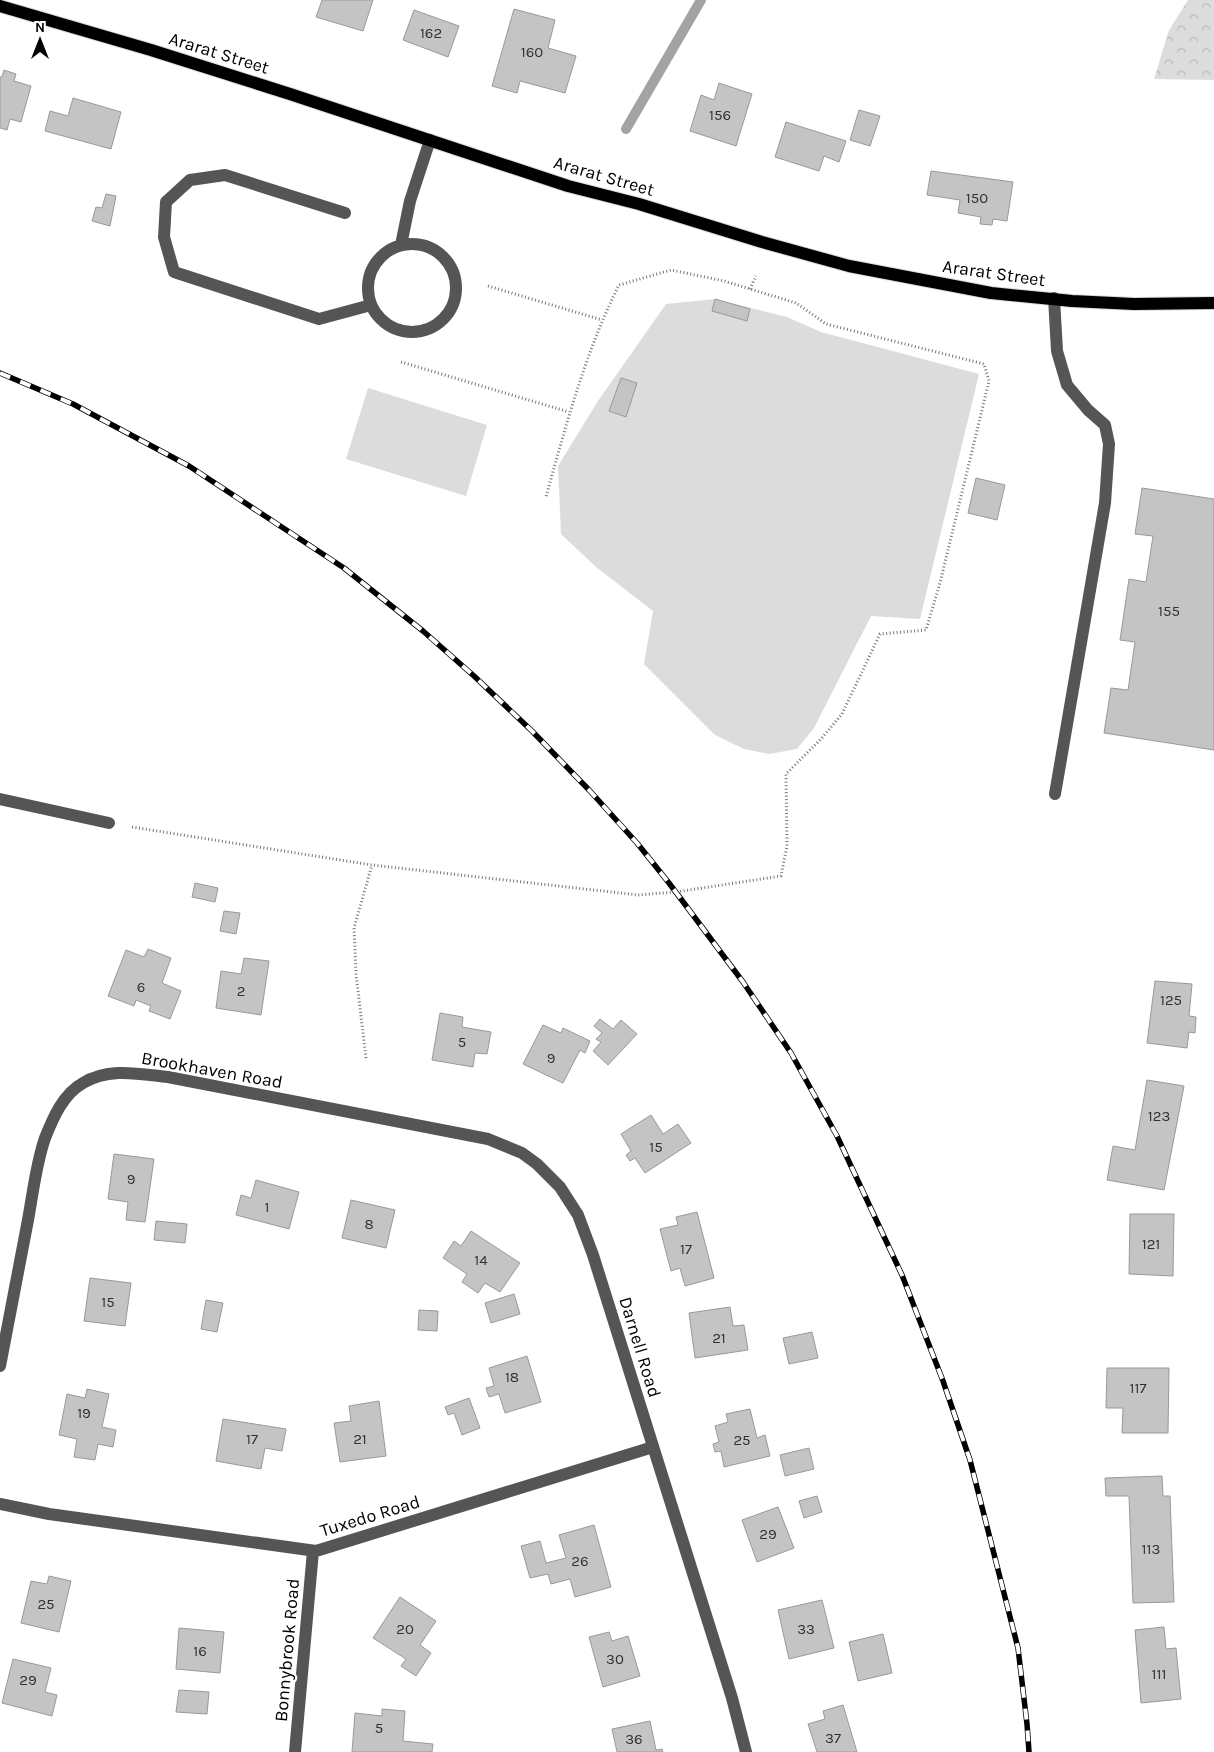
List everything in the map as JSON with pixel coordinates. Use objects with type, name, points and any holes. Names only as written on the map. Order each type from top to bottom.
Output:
[{"type":"main road","name":"Ararat Street","points":[[0,6],[169,56],[568,186],[639,204],[849,266],[991,293],[1134,304],[1214,303]]},
{"type":"street","points":[[400,245],[410,201],[430,140]]},
{"type":"street","points":[[345,213],[225,175],[190,180],[166,202],[164,237],[174,272],[319,319],[371,305]]},
{"type":"street","points":[[415,244],[429,248],[441,255],[450,266],[455,280],[456,294],[451,308],[443,320],[431,328],[417,332],[403,332],[389,327],[378,317],[371,305],[367,290],[369,276],[376,262],[387,251],[400,245],[415,244]]},
{"type":"street","points":[[1054,298],[1057,351],[1067,385],[1088,410],[1105,425],[1109,444],[1105,503],[1055,794]]},
{"type":"street","points":[[0,800],[109,823]]},
{"type":"street","name":"Brookhaven Road","points":[[0,1366],[43,1147],[61,1105],[73,1090],[82,1083],[101,1074],[123,1072],[146,1074],[337,1111]]},
{"type":"street","name":"Darnell Road","points":[[337,1111],[488,1140],[522,1153],[553,1179],[567,1196],[580,1222],[593,1256],[732,1698],[746,1752]]},
{"type":"street","name":"Tuxedo Road","points":[[0,1504],[49,1514],[316,1551],[653,1447]]},
{"type":"street","name":"Bonnybrook Road","points":[[295,1752],[313,1551]]},
{"type":"path","points":[[109,823],[372,865],[638,895],[676,892],[782,876],[787,846],[786,774],[821,739],[842,714],[880,634],[926,630],[940,583],[989,381],[984,364],[826,324],[796,303],[724,280],[671,270],[618,285],[602,320],[570,412],[546,497]]},
{"type":"path","points":[[750,289],[756,276]]},
{"type":"path","points":[[488,286],[602,320]]},
{"type":"path","points":[[401,362],[570,412]]},
{"type":"path","points":[[366,1058],[356,974],[354,928],[372,865]]},
{"type":"green space","points":[[1188,0],[1214,0],[1214,80],[1154,79],[1169,30]]},
{"type":"green space","points":[[715,299],[787,317],[821,332],[979,374],[920,619],[871,616],[814,728],[797,749],[769,754],[744,749],[715,735],[644,664],[653,611],[596,567],[561,534],[558,466],[598,401],[666,304]]},
{"type":"green space","points":[[368,388],[487,425],[466,496],[346,459]]},
{"type":"building","points":[[322,0],[373,0],[363,31],[316,17]]},
{"type":"building","points":[[514,9],[555,20],[548,48],[576,56],[565,93],[520,81],[517,93],[492,86]]},
{"type":"building","points":[[414,10],[459,26],[448,57],[403,40]]},
{"type":"building","points":[[4,70],[16,74],[14,81],[31,86],[21,122],[10,119],[7,130],[0,128],[0,77],[2,77]]},
{"type":"building","points":[[719,83],[752,94],[736,146],[690,131],[701,95],[714,100]]},
{"type":"building","points":[[73,98],[121,112],[111,149],[45,131],[50,111],[68,116]]},
{"type":"building","points":[[859,110],[880,116],[870,146],[850,140]]},
{"type":"building","points":[[786,122],[846,141],[839,162],[824,156],[819,171],[775,157]]},
{"type":"building","points":[[931,171],[1013,182],[1007,221],[993,219],[992,225],[980,224],[981,217],[958,213],[960,200],[927,195]]},
{"type":"building","points":[[106,194],[116,196],[110,226],[92,221],[96,207],[102,208]]},
{"type":"building","points":[[715,299],[750,309],[747,321],[712,311]]},
{"type":"building","points":[[621,378],[637,383],[626,417],[609,411]]},
{"type":"building","points":[[976,478],[1005,485],[997,520],[968,513]]},
{"type":"building","points":[[1142,488],[1214,499],[1214,750],[1104,733],[1111,688],[1128,690],[1135,642],[1120,640],[1129,579],[1146,582],[1153,536],[1135,534]]},
{"type":"building","points":[[195,883],[218,888],[215,902],[192,897]]},
{"type":"building","points":[[224,911],[240,913],[236,934],[220,931]]},
{"type":"building","points":[[148,949],[171,958],[162,983],[181,991],[170,1019],[149,1011],[151,1006],[136,1000],[134,1006],[108,996],[126,950],[144,957]]},
{"type":"building","points":[[244,958],[269,961],[261,1015],[216,1008],[221,971],[241,974]]},
{"type":"building","points":[[1155,981],[1192,984],[1189,1016],[1196,1017],[1195,1033],[1189,1032],[1187,1048],[1147,1043]]},
{"type":"building","points":[[440,1013],[463,1017],[462,1027],[491,1032],[487,1054],[475,1053],[473,1067],[432,1060]]},
{"type":"building","points":[[600,1019],[613,1029],[621,1020],[637,1034],[608,1065],[593,1051],[601,1042],[596,1039],[602,1033],[594,1026]]},
{"type":"building","points":[[543,1025],[561,1033],[563,1028],[590,1041],[585,1053],[580,1050],[563,1083],[523,1064]]},
{"type":"building","points":[[1147,1080],[1184,1086],[1164,1190],[1107,1180],[1113,1146],[1135,1150]]},
{"type":"building","points":[[651,1115],[663,1134],[678,1124],[691,1143],[645,1173],[635,1158],[630,1161],[626,1155],[631,1151],[621,1134]]},
{"type":"building","points":[[114,1154],[154,1159],[145,1222],[126,1220],[128,1202],[108,1199]]},
{"type":"building","points":[[256,1180],[299,1192],[289,1229],[236,1215],[241,1195],[251,1198]]},
{"type":"building","points":[[351,1200],[395,1210],[386,1248],[342,1238]]},
{"type":"building","points":[[697,1212],[714,1278],[685,1286],[680,1268],[671,1271],[660,1229],[678,1225],[676,1217]]},
{"type":"building","points":[[1130,1214],[1174,1214],[1173,1276],[1129,1274]]},
{"type":"building","points":[[156,1221],[187,1224],[185,1243],[154,1240]]},
{"type":"building","points":[[471,1231],[520,1263],[500,1292],[485,1283],[478,1293],[462,1282],[467,1274],[443,1258],[454,1241],[461,1246]]},
{"type":"building","points":[[90,1278],[131,1283],[125,1326],[84,1321]]},
{"type":"building","points":[[514,1294],[520,1314],[491,1323],[485,1303]]},
{"type":"building","points":[[206,1300],[223,1303],[217,1332],[201,1329]]},
{"type":"building","points":[[730,1307],[733,1326],[744,1325],[748,1350],[695,1358],[689,1313]]},
{"type":"building","points":[[419,1310],[438,1311],[437,1331],[418,1330]]},
{"type":"building","points":[[812,1332],[818,1358],[789,1364],[783,1338]]},
{"type":"building","points":[[527,1356],[541,1402],[505,1413],[499,1394],[489,1397],[486,1388],[494,1386],[489,1368]]},
{"type":"building","points":[[1107,1368],[1169,1368],[1168,1433],[1122,1433],[1123,1408],[1106,1408]]},
{"type":"building","points":[[87,1389],[109,1394],[102,1427],[116,1430],[113,1447],[98,1444],[95,1460],[74,1457],[77,1439],[59,1435],[67,1394],[85,1398]]},
{"type":"building","points":[[469,1398],[480,1428],[462,1435],[454,1413],[448,1415],[445,1407]]},
{"type":"building","points":[[379,1401],[386,1456],[340,1462],[334,1423],[351,1421],[349,1406]]},
{"type":"building","points":[[750,1409],[757,1438],[765,1435],[770,1456],[724,1467],[721,1451],[715,1452],[713,1444],[719,1442],[715,1426],[728,1422],[726,1414]]},
{"type":"building","points":[[223,1419],[286,1429],[282,1451],[265,1448],[261,1469],[216,1461]]},
{"type":"building","points":[[809,1448],[814,1469],[785,1476],[780,1455]]},
{"type":"building","points":[[1162,1476],[1163,1496],[1170,1496],[1174,1602],[1133,1603],[1129,1496],[1106,1496],[1105,1478]]},
{"type":"building","points":[[817,1496],[822,1512],[804,1518],[799,1501]]},
{"type":"building","points":[[778,1507],[794,1548],[757,1562],[742,1520]]},
{"type":"building","points":[[594,1525],[611,1587],[575,1597],[570,1579],[551,1584],[548,1574],[530,1578],[521,1546],[540,1541],[546,1563],[566,1558],[559,1535]]},
{"type":"building","points":[[49,1576],[71,1581],[59,1632],[21,1623],[31,1581],[47,1584]]},
{"type":"building","points":[[400,1597],[436,1621],[420,1645],[431,1653],[416,1676],[401,1666],[406,1659],[373,1638]]},
{"type":"building","points":[[822,1600],[834,1648],[789,1659],[778,1610]]},
{"type":"building","points":[[1164,1627],[1166,1649],[1176,1648],[1181,1699],[1141,1703],[1135,1630]]},
{"type":"building","points":[[179,1628],[224,1632],[220,1673],[176,1669]]},
{"type":"building","points":[[609,1632],[612,1641],[628,1636],[640,1676],[603,1687],[589,1637]]},
{"type":"building","points":[[883,1634],[892,1673],[858,1681],[849,1642]]},
{"type":"building","points":[[13,1659],[51,1668],[45,1692],[57,1695],[52,1716],[2,1703]]},
{"type":"building","points":[[179,1690],[209,1692],[207,1714],[176,1712]]},
{"type":"building","points":[[843,1705],[857,1752],[817,1752],[808,1724],[825,1719],[823,1711]]},
{"type":"building","points":[[382,1709],[405,1711],[403,1741],[433,1744],[432,1752],[352,1752],[355,1713],[382,1716]]},
{"type":"building","points":[[650,1721],[656,1750],[662,1749],[663,1752],[617,1752],[612,1729]]},
{"type":"waterway","points":[[626,129],[701,0]]},
{"type":"railway","points":[[0,373],[73,404],[189,466],[344,568],[423,631],[532,731],[590,791],[637,843],[743,982],[791,1053],[837,1136],[902,1275],[943,1381],[970,1460],[1018,1648],[1029,1752]]}]
